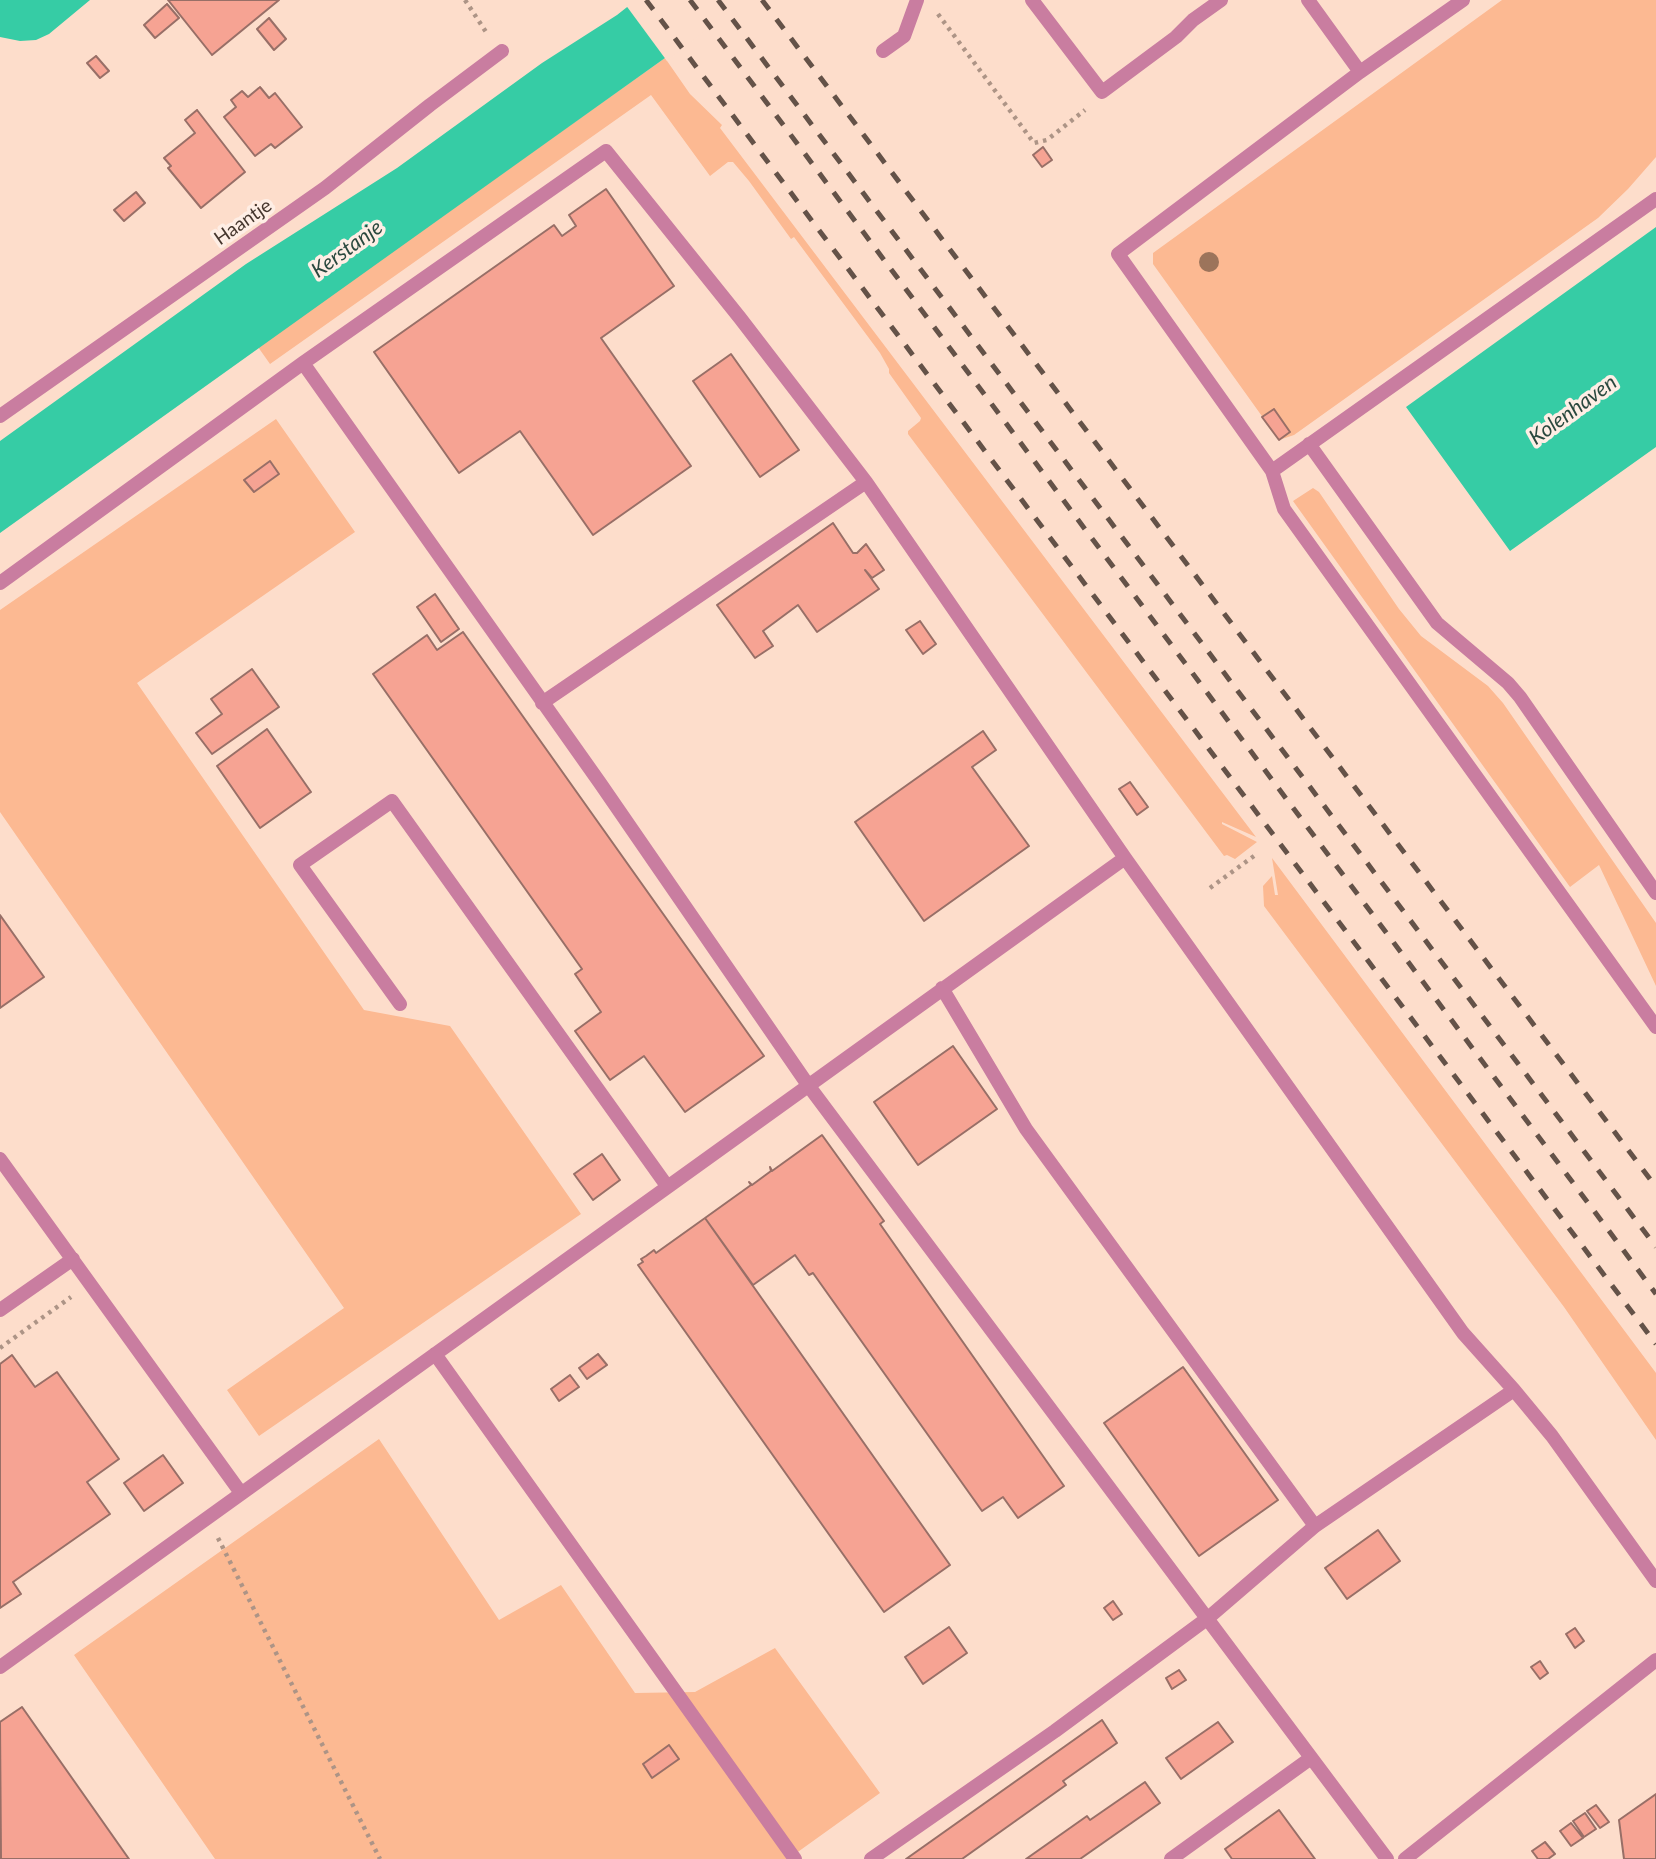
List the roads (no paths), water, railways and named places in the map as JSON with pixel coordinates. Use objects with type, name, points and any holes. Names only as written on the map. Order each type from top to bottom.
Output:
[{"type":"street","points":[[883,51],[904,36],[917,0]]},
{"type":"street","points":[[1032,0],[1102,92],[1221,0]]},
{"type":"street","points":[[1308,0],[1360,72]]},
{"type":"street","points":[[1462,0],[1360,72],[1118,254],[1272,471],[1284,509],[1656,1027]]},
{"type":"street","name":"Haantje","points":[[0,416],[325,188],[502,51]]},
{"type":"street","points":[[0,583],[303,363],[606,151],[715,286],[866,482],[1125,858],[1462,1333],[1552,1436],[1656,1581]]},
{"type":"street","points":[[1272,471],[1656,199]]},
{"type":"street","points":[[303,363],[422,529],[808,1085],[1387,1859]]},
{"type":"street","points":[[1309,444],[1437,623],[1508,683],[1520,697],[1656,893]]},
{"type":"street","points":[[542,703],[866,482]]},
{"type":"street","points":[[400,1004],[300,864],[392,801],[667,1186]]},
{"type":"street","points":[[0,1667],[1125,858]]},
{"type":"street","points":[[942,988],[1026,1129],[1315,1526]]},
{"type":"street","points":[[0,1159],[241,1493]]},
{"type":"street","points":[[0,1310],[72,1259]]},
{"type":"street","points":[[435,1354],[795,1859]]},
{"type":"street","points":[[871,1859],[1055,1731],[1209,1618],[1315,1526],[1514,1390]]},
{"type":"street","points":[[1405,1859],[1656,1660]]},
{"type":"street","points":[[1171,1859],[1311,1758]]},
{"type":"water","points":[[0,0],[90,0],[49,34],[36,40],[20,41],[0,37]]},
{"type":"water","name":"Kerstanje","points":[[636,0],[695,33],[665,58],[0,533],[0,441],[246,264],[397,168],[542,63]]},
{"type":"water","name":"Kolenhaven","points":[[1656,227],[1656,447],[1510,551],[1406,407]]},
{"type":"railway","points":[[646,0],[1656,1344]]},
{"type":"railway","points":[[690,0],[1656,1294]]},
{"type":"railway","points":[[718,0],[1656,1247]]},
{"type":"railway","points":[[762,0],[1656,1187]]}]
